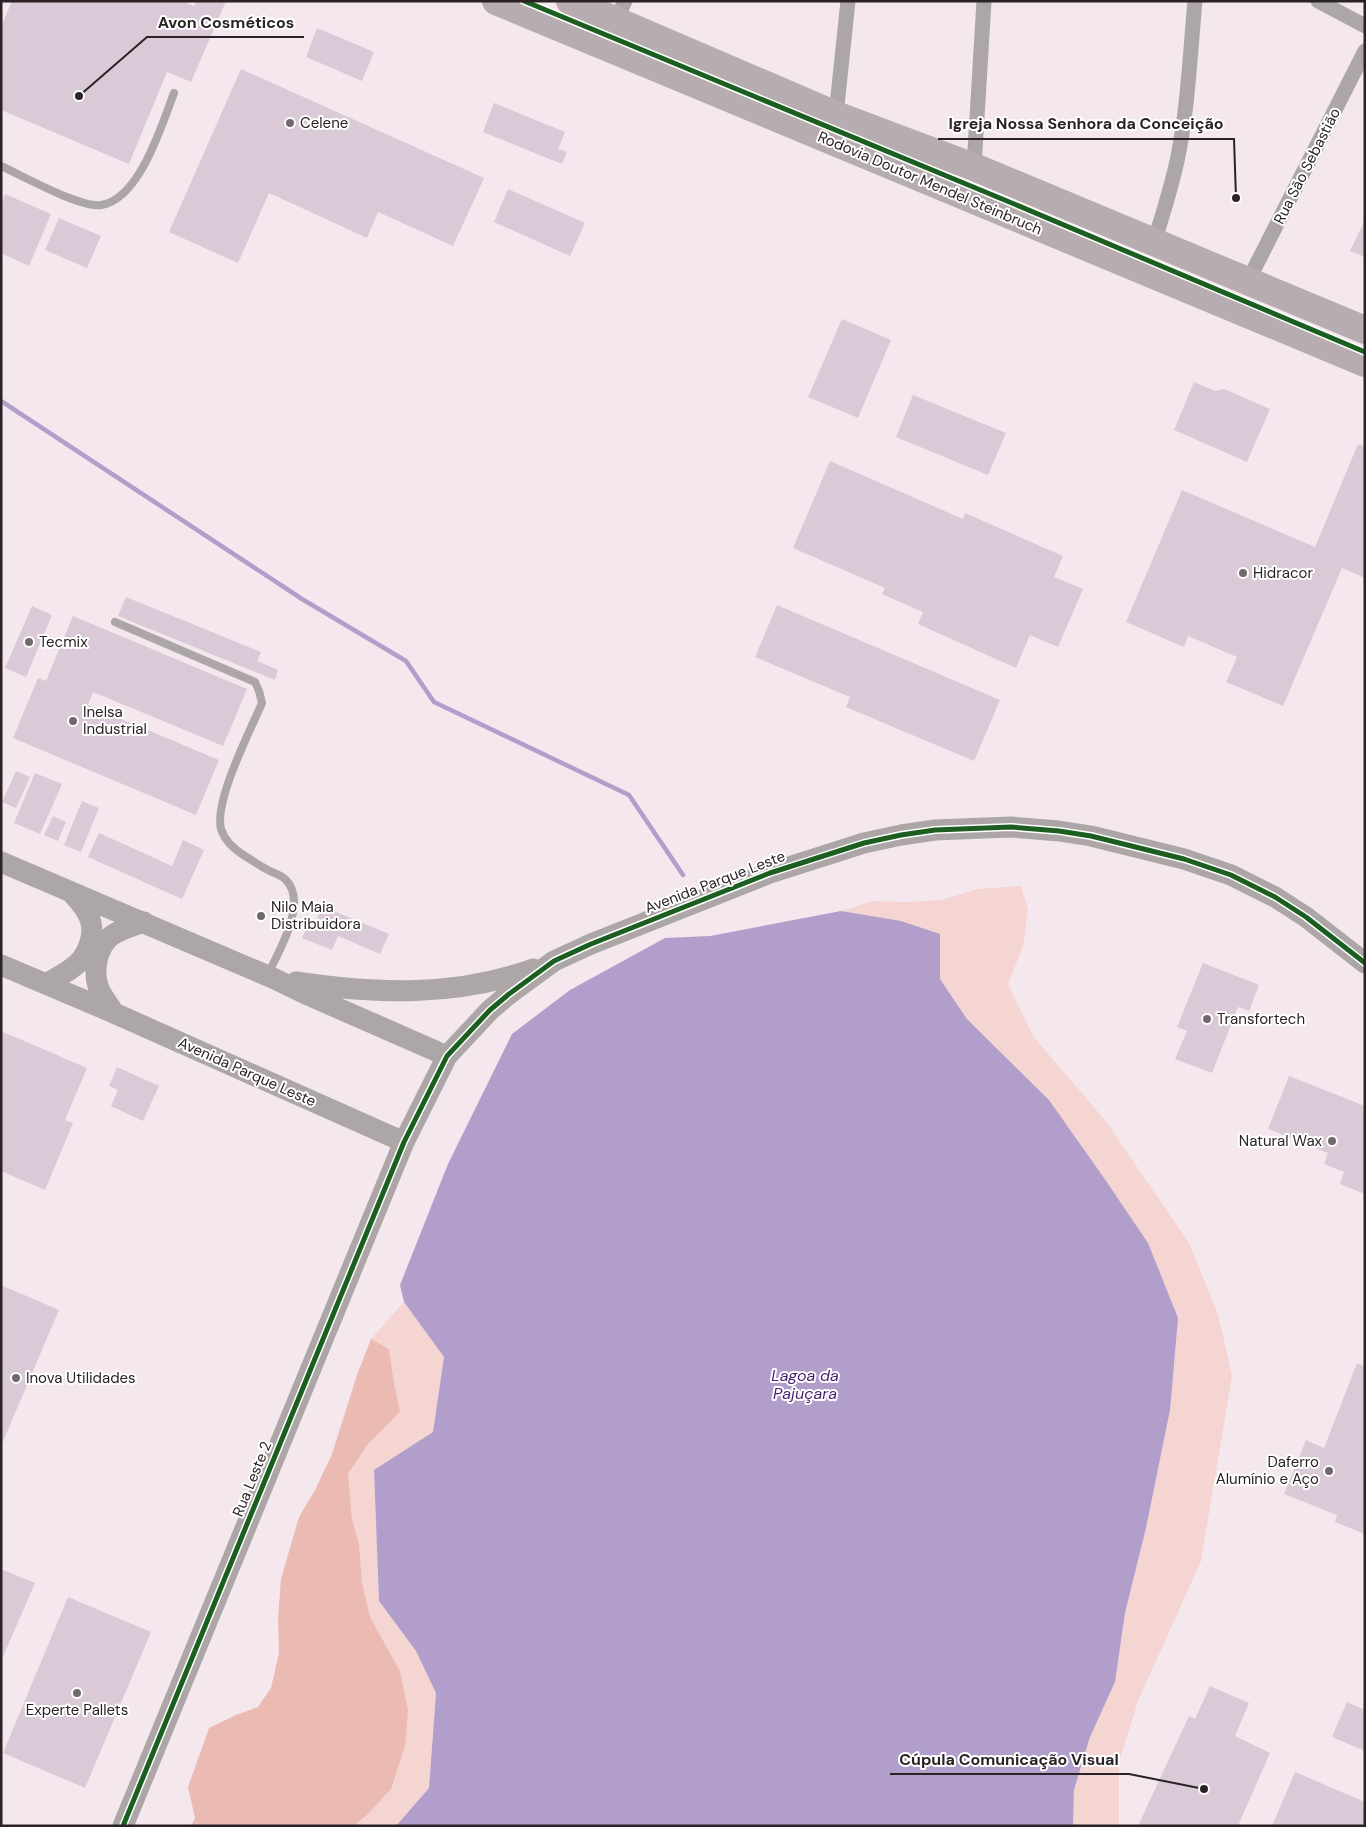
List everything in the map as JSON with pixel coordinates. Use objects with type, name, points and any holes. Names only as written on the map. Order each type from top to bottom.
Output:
[{"type":"highway","name":"Rodovia Doutor Mendel Steinbruch","points":[[496,1],[1365,363]]},
{"type":"highway","name":"Rodovia Doutor Mendel Steinbruch","points":[[570,1],[621,11],[836,115],[974,167],[1365,330]]},
{"type":"street","points":[[836,115],[848,1]]},
{"type":"street","points":[[974,167],[984,1]]},
{"type":"street","points":[[1154,242],[1170,191],[1177,160],[1183,122],[1195,1]]},
{"type":"street","points":[[1318,1],[1365,26]]},
{"type":"street","name":"Rua São Sebastião","points":[[1248,281],[1365,51]]},
{"type":"street","name":"Avenida Parque Leste","points":[[1,965],[404,1142],[447,1056],[490,1010],[554,961],[718,892],[864,843],[935,830],[1011,827],[1091,836],[1184,859],[1224,873],[1275,897],[1306,917],[1365,963]]},
{"type":"street","points":[[1,862],[271,977],[447,1056]]},
{"type":"street","points":[[46,984],[72,969],[83,959],[89,947],[92,934],[91,921],[70,891]]},
{"type":"street","points":[[114,1013],[98,987],[97,959],[102,946],[110,937],[144,922]]},
{"type":"street","points":[[271,977],[331,987],[419,992],[482,983],[518,975],[554,961]]},
{"type":"street","name":"Rua Leste 2","points":[[123,1826],[404,1142]]},
{"type":"lane","points":[[1,166],[72,199],[101,205],[111,202],[130,187],[145,166],[174,92]]},
{"type":"lane","points":[[115,622],[255,682],[259,691],[262,703],[227,786],[221,807],[221,828],[226,840],[238,852],[285,878],[292,888],[294,900],[290,927],[271,977]]},
{"type":"shaded area","points":[[1021,886],[1028,910],[1023,946],[1008,984],[1033,1036],[1105,1120],[1189,1243],[1218,1314],[1232,1376],[1201,1561],[1138,1701],[1119,1762],[1119,1826],[1073,1826],[1074,1790],[1090,1737],[1115,1682],[1125,1613],[1146,1528],[1170,1410],[1049,1100],[967,1019],[940,979],[940,934],[841,911],[873,901],[941,900],[978,889]]},
{"type":"shaded area","points":[[404,1302],[444,1357],[433,1432],[374,1471],[379,1601],[416,1651],[436,1692],[429,1788],[396,1826],[353,1826],[367,1815],[391,1789],[400,1671],[370,1617],[362,1582],[359,1544],[352,1519],[348,1474],[368,1444],[400,1412],[389,1349],[371,1339]]},
{"type":"shaded area","points":[[371,1339],[389,1349],[400,1412],[368,1444],[348,1474],[352,1519],[359,1544],[362,1582],[370,1617],[400,1671],[408,1711],[405,1746],[391,1789],[367,1815],[353,1826],[191,1826],[195,1818],[188,1787],[209,1728],[258,1707],[271,1688],[279,1653],[278,1620],[281,1579],[299,1517],[315,1490],[332,1454],[357,1375]]},
{"type":"water","name":"Lagoa da Pajuçara","points":[[841,911],[901,921],[940,934],[940,979],[967,1019],[1049,1100],[1104,1178],[1148,1243],[1178,1318],[1170,1410],[1146,1528],[1125,1613],[1115,1682],[1090,1737],[1074,1790],[1073,1826],[396,1826],[429,1788],[436,1693],[416,1651],[379,1601],[374,1470],[433,1432],[444,1357],[404,1302],[400,1285],[448,1164],[512,1034],[570,990],[665,938],[710,936]]},
{"type":"building","points":[[12,1],[183,1],[194,6],[197,1],[226,1],[191,82],[167,72],[129,164],[1,110],[1,27]]},
{"type":"building","points":[[317,28],[374,52],[362,81],[306,57]]},
{"type":"building","name":"Celene","points":[[241,69],[484,178],[453,246],[378,212],[367,238],[269,193],[238,263],[169,232]]},
{"type":"building","points":[[494,103],[565,132],[558,149],[567,152],[562,164],[483,132]]},
{"type":"building","points":[[508,189],[585,223],[570,256],[494,222]]},
{"type":"building","points":[[5,194],[51,214],[29,266],[1,253],[1,204]]},
{"type":"building","points":[[59,218],[101,236],[87,268],[45,250]]},
{"type":"building","points":[[1365,220],[1365,257],[1350,251]]},
{"type":"building","points":[[842,319],[891,340],[858,418],[808,397]]},
{"type":"building","points":[[1194,382],[1215,391],[1224,389],[1270,409],[1247,462],[1174,430]]},
{"type":"building","points":[[913,395],[1006,433],[988,475],[896,437]]},
{"type":"building","name":"Hidracor","points":[[1358,444],[1365,446],[1365,578],[1342,568],[1283,706],[1226,682],[1237,657],[1188,636],[1184,647],[1126,622],[1182,490],[1315,547]]},
{"type":"building","points":[[830,461],[963,519],[965,513],[1063,556],[1054,577],[1083,589],[1058,647],[1030,635],[1016,668],[918,624],[923,612],[882,594],[885,588],[793,548]]},
{"type":"building","points":[[126,597],[261,652],[257,661],[278,670],[275,680],[118,616]]},
{"type":"building","points":[[777,605],[1000,700],[974,761],[846,707],[850,697],[755,657]]},
{"type":"building","name":"Tecmix","points":[[32,606],[52,615],[26,677],[5,668]]},
{"type":"building","name":"Inelsa Industrial","points":[[73,616],[247,689],[223,746],[93,692],[88,705],[219,760],[196,815],[13,738],[38,678],[46,681]]},
{"type":"building","points":[[16,771],[30,777],[16,808],[2,802]]},
{"type":"building","points":[[35,773],[62,784],[40,834],[14,823]]},
{"type":"building","points":[[82,801],[99,808],[81,852],[64,845]]},
{"type":"building","points":[[53,816],[66,822],[58,841],[44,835]]},
{"type":"building","points":[[99,833],[172,866],[183,840],[204,850],[182,899],[88,857]]},
{"type":"building","points":[[322,906],[389,934],[380,954],[338,936],[332,950],[302,938],[308,925],[314,927]]},
{"type":"building","name":"Transfortech","points":[[1203,963],[1259,985],[1249,1011],[1238,1007],[1212,1073],[1175,1059],[1187,1031],[1177,1027]]},
{"type":"building","points":[[1,1031],[87,1068],[65,1120],[73,1123],[45,1190],[1,1171]]},
{"type":"building","points":[[117,1067],[159,1086],[143,1121],[111,1106],[118,1090],[109,1086]]},
{"type":"building","name":"Natural Wax","points":[[1289,1076],[1365,1106],[1365,1194],[1340,1184],[1344,1172],[1324,1164],[1328,1153],[1268,1129]]},
{"type":"building","name":"Inova Utilidades","points":[[1,1285],[59,1310],[1,1446]]},
{"type":"building","name":"Daferro Alumínio e Aço","points":[[1357,1363],[1365,1366],[1365,1534],[1335,1522],[1337,1515],[1284,1494],[1306,1440],[1324,1448]]},
{"type":"building","points":[[1,1569],[35,1583],[1,1661]]},
{"type":"building","name":"Experte Pallets","points":[[68,1597],[151,1632],[85,1788],[3,1753]]},
{"type":"building","points":[[1210,1686],[1249,1703],[1235,1736],[1270,1753],[1238,1826],[1138,1826],[1189,1716],[1195,1719]]},
{"type":"building","points":[[1347,1702],[1365,1710],[1365,1751],[1332,1737]]},
{"type":"building","points":[[1295,1772],[1365,1802],[1365,1826],[1272,1826]]},
{"type":"waterway","points":[[1,401],[302,599],[406,661],[434,702],[629,795],[683,875]]},
{"type":"cycle path","points":[[524,1],[1365,352]]},
{"type":"cycle path","points":[[123,1826],[404,1142],[447,1056],[490,1010],[554,961],[591,944],[770,873],[864,843],[935,830],[1011,827],[1091,836],[1184,859],[1231,875],[1275,897],[1306,917],[1365,963]]},
{"type":"place","name":"Avon Cosméticos","points":[[79,96]]},
{"type":"place","name":"Celene","points":[[290,123]]},
{"type":"place","name":"Igreja Nossa Senhora da Conceição","points":[[1236,198]]},
{"type":"place","name":"Hidracor","points":[[1243,573]]},
{"type":"place","name":"Tecmix","points":[[29,642]]},
{"type":"place","name":"Inelsa Industrial","points":[[73,721]]},
{"type":"place","name":"Nilo Maia Distribuidora","points":[[261,916]]},
{"type":"place","name":"Transfortech","points":[[1207,1019]]},
{"type":"place","name":"Natural Wax","points":[[1332,1141]]},
{"type":"place","name":"Inova Utilidades","points":[[16,1378]]},
{"type":"place","name":"Daferro Alumínio e Aço","points":[[1329,1471]]},
{"type":"place","name":"Experte Pallets","points":[[77,1693]]},
{"type":"place","name":"Cúpula Comunicação Visual","points":[[1204,1789]]}]
